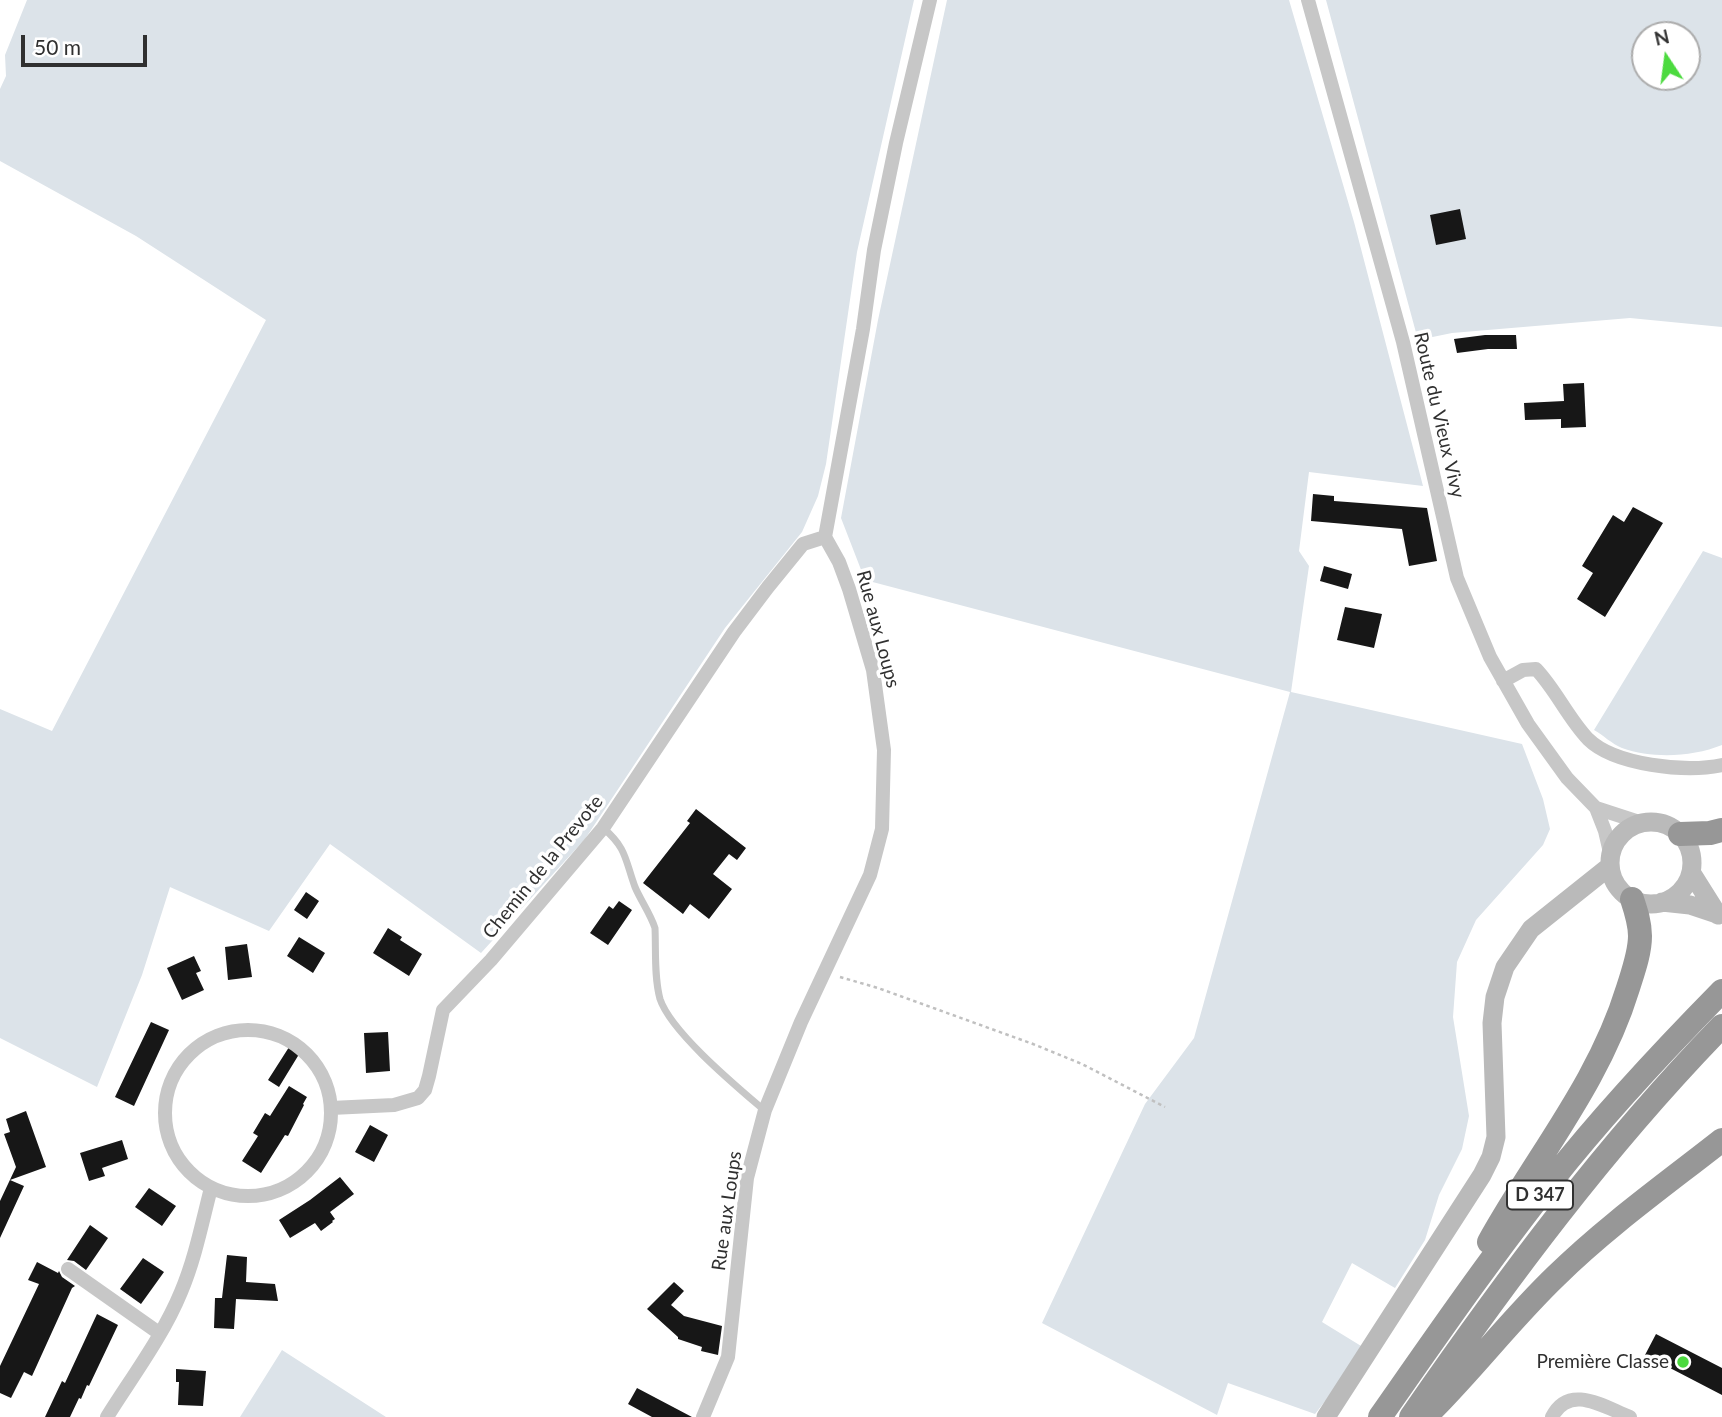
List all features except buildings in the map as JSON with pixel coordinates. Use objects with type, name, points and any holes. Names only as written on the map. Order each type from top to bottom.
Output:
[{"type":"highway","points":[[1680,834],[1722,830]]},
{"type":"highway","points":[[1431,1343],[1511,1202],[1571,1113],[1602,1056],[1622,1006],[1638,951],[1640,926],[1626,894]]},
{"type":"highway","name":"D 347","points":[[1380,1417],[1431,1343],[1553,1179],[1644,1072],[1722,991]]},
{"type":"highway","name":"D 347","points":[[1410,1417],[1502,1287],[1573,1195],[1722,1026]]},
{"type":"highway","points":[[1425,1417],[1450,1393],[1519,1313],[1580,1253],[1722,1140]]},
{"type":"street","points":[[825,537],[877,237],[930,0]]},
{"type":"street","name":"Route du Vieux Vivy","points":[[1308,0],[1403,342],[1452,559],[1467,606],[1503,681],[1528,724],[1550,756],[1596,808],[1605,831],[1610,862]]},
{"type":"street","name":"Chemin de la Prevote","points":[[331,1108],[394,1105],[418,1098],[425,1090],[443,1010],[524,922],[603,828],[734,632],[803,544],[825,537]]},
{"type":"street","name":"Rue aux Loups","points":[[703,1417],[727,1357],[747,1178],[765,1110],[780,1069],[870,875],[880,839],[884,750],[873,670],[849,589],[839,562],[825,537]]},
{"type":"street","points":[[1503,681],[1523,670],[1536,669],[1588,738],[1605,752],[1622,760],[1691,768],[1722,765]]},
{"type":"street","points":[[1596,808],[1642,823]]},
{"type":"street","points":[[1662,902],[1675,896],[1685,885],[1691,872],[1692,858],[1688,845],[1680,834],[1669,826],[1656,822],[1642,823],[1621,835],[1614,846],[1610,862],[1613,878],[1626,894],[1647,904],[1662,902],[1690,905],[1719,916]]},
{"type":"street","points":[[1326,1417],[1491,1157],[1496,1137],[1492,1044],[1495,997],[1505,967],[1531,929],[1610,862]]},
{"type":"street","points":[[1691,872],[1719,916]]},
{"type":"street","points":[[1574,895],[1626,894]]},
{"type":"street","points":[[253,1030],[276,1034],[295,1044],[309,1057],[325,1085],[331,1108],[326,1139],[316,1161],[297,1180],[275,1191],[250,1197],[231,1195],[211,1188],[197,1180],[181,1162],[167,1130],[165,1114],[170,1083],[184,1059],[203,1042],[221,1034],[239,1031],[253,1030]]},
{"type":"street","points":[[107,1417],[172,1312],[191,1267],[211,1188]]},
{"type":"street","points":[[68,1269],[159,1333]]},
{"type":"street","points":[[1552,1417],[1561,1403],[1582,1398],[1630,1417]]},
{"type":"lane","points":[[603,828],[621,846],[636,887],[652,918],[660,997],[666,1012],[693,1044],[765,1110]]},
{"type":"path","points":[[824,972],[878,988],[1033,1044],[1082,1064],[1165,1107]]},
{"type":"shaded area","points":[[27,0],[914,0],[857,252],[826,464],[818,496],[802,532],[725,628],[585,839],[481,953],[330,844],[269,931],[170,887],[142,975],[97,1087],[0,1038],[0,709],[52,731],[266,320],[136,236],[0,161],[0,89],[6,76],[5,55]]},
{"type":"shaded area","points":[[947,0],[1289,0],[1354,222],[1423,486],[1309,472],[1299,551],[1309,566],[1291,692],[1522,744],[1543,799],[1550,829],[1543,845],[1476,920],[1457,962],[1453,1017],[1469,1116],[1462,1149],[1439,1195],[1425,1240],[1395,1288],[1352,1263],[1322,1322],[1366,1349],[1315,1414],[1228,1383],[1217,1415],[1042,1323],[1145,1104],[1194,1038],[1290,692],[865,580],[841,518],[878,320]]},
{"type":"shaded area","points":[[1326,0],[1722,0],[1722,327],[1630,318],[1452,333],[1418,340]]},
{"type":"shaded area","points":[[1703,551],[1722,558],[1722,745],[1698,752],[1672,755],[1646,754],[1622,748],[1594,730]]},
{"type":"shaded area","points":[[282,1350],[386,1417],[240,1417]]},
{"type":"place","name":"Première Classe","points":[[1683,1362]]}]
